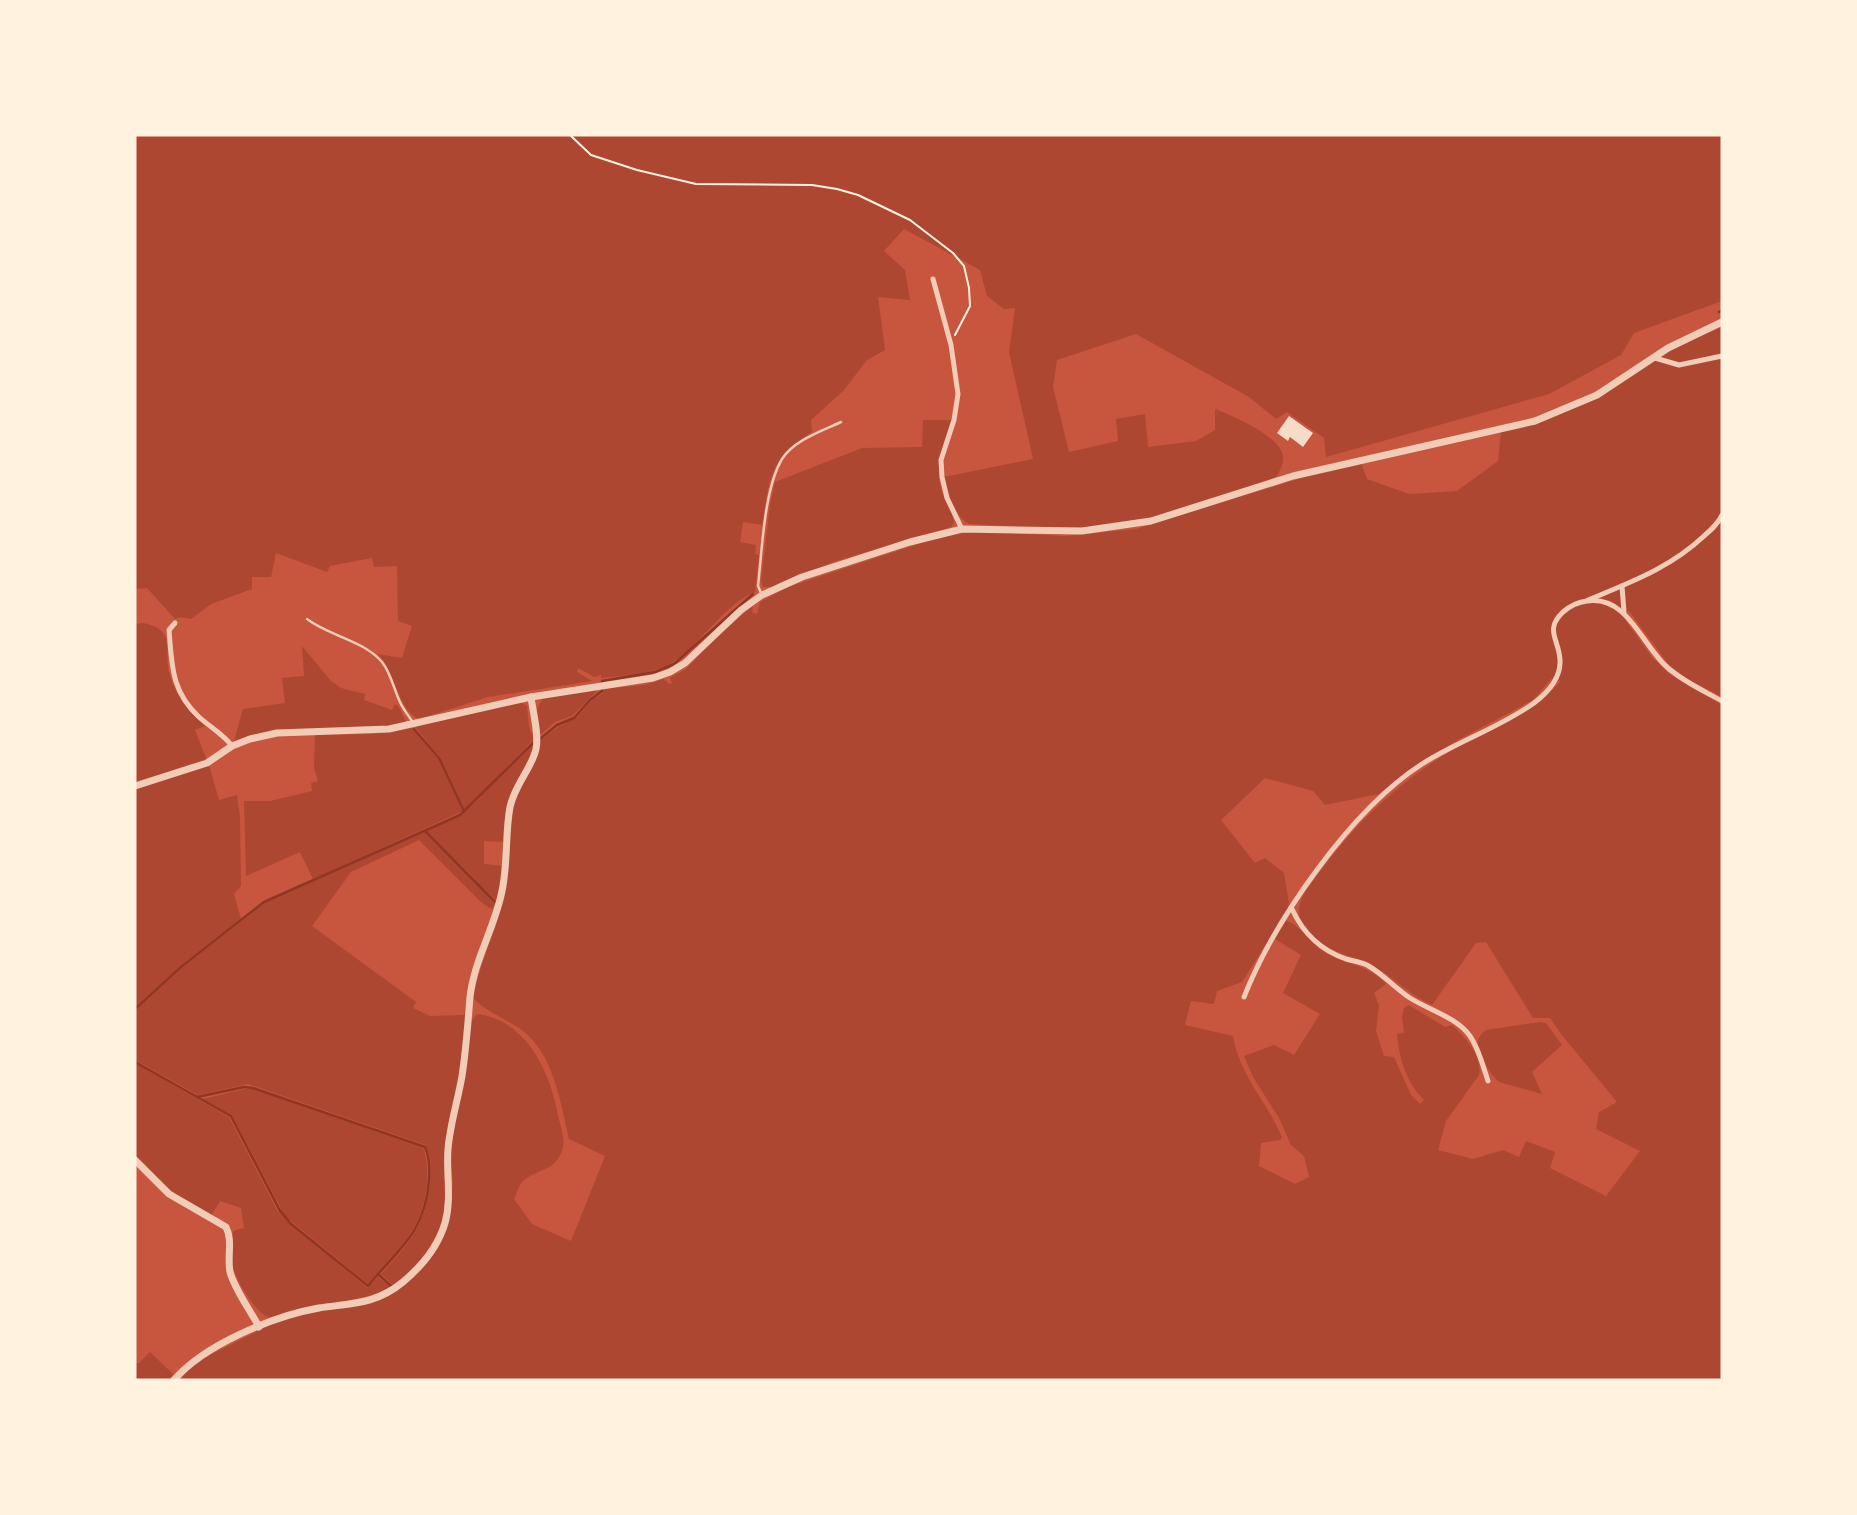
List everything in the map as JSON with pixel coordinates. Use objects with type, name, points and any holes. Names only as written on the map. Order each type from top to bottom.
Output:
[{"type":"street","points":[[933,279],[951,345],[958,394],[954,420],[942,460],[942,477],[947,498],[962,529]]},
{"type":"street","points":[[135,786],[207,763],[233,746],[250,739],[277,733],[389,730],[531,696],[653,678],[670,673],[685,663],[741,610],[762,595],[814,573],[910,542],[962,529],[1082,531],[1151,521],[1293,476],[1535,421],[1597,395],[1668,348],[1722,323]]},
{"type":"street","points":[[1655,358],[1679,365],[1722,356]]},
{"type":"street","points":[[1244,997],[1254,972],[1282,922],[1330,853],[1375,803],[1420,765],[1520,712],[1547,692],[1557,677],[1560,660],[1553,630],[1555,620],[1569,606],[1669,564],[1702,538],[1722,516]]},
{"type":"street","points":[[1622,586],[1624,612]]},
{"type":"street","points":[[1588,600],[1609,603],[1624,612],[1667,667],[1684,680],[1722,701]]},
{"type":"street","points":[[175,623],[169,630],[176,685],[195,713],[233,746]]},
{"type":"street","points":[[174,1380],[183,1370],[218,1345],[259,1327],[292,1314],[366,1302],[384,1295],[416,1269],[437,1243],[445,1222],[449,1199],[448,1149],[462,1077],[470,997],[502,893],[510,807],[519,780],[536,751],[531,696]]},
{"type":"street","points":[[1292,909],[1300,925],[1314,941],[1329,951],[1377,971],[1410,997],[1440,1013],[1469,1034],[1488,1081]]},
{"type":"street","points":[[135,1160],[169,1194],[226,1227],[229,1233],[228,1262],[231,1276],[259,1327]]},
{"type":"lane","points":[[762,595],[758,586],[764,525],[773,483],[783,458],[797,444],[841,422]]},
{"type":"lane","points":[[307,619],[317,627],[342,636],[381,660],[413,724]]},
{"type":"path","points":[[570,135],[591,155],[637,170],[696,184],[812,186],[836,189],[858,195],[910,220],[953,253],[964,266],[970,306],[951,345]]},
{"type":"shaded area","points":[[135,135],[1722,135],[1722,301],[1634,333],[1621,355],[1549,394],[1326,457],[1324,438],[1287,412],[1276,419],[1249,397],[1136,334],[1057,360],[1053,387],[1069,452],[1118,441],[1116,419],[1145,414],[1148,447],[1196,441],[1215,430],[1215,409],[1233,416],[1274,441],[1283,456],[1276,477],[1215,499],[1131,522],[1057,528],[969,524],[955,510],[944,477],[1033,459],[1009,352],[1015,308],[1004,309],[987,296],[980,270],[904,229],[884,251],[905,270],[910,300],[878,297],[885,350],[867,360],[844,390],[811,420],[812,432],[787,451],[779,461],[770,482],[762,525],[743,522],[740,542],[756,545],[755,554],[759,555],[755,592],[734,605],[686,652],[659,669],[601,678],[601,675],[594,677],[578,668],[577,672],[592,681],[488,697],[419,719],[406,708],[384,661],[378,654],[402,658],[412,626],[398,621],[397,566],[374,567],[372,558],[330,566],[327,572],[276,553],[271,577],[252,577],[252,589],[211,604],[191,619],[175,619],[147,588],[135,589]]},
{"type":"shaded area","points":[[1722,327],[1722,697],[1689,680],[1669,665],[1629,611],[1622,615],[1651,656],[1668,673],[1722,705],[1722,1380],[181,1380],[185,1372],[202,1359],[272,1324],[312,1311],[371,1304],[415,1276],[429,1261],[441,1241],[448,1221],[453,1181],[450,1156],[470,1023],[477,1014],[495,1018],[522,1037],[542,1066],[549,1082],[562,1131],[563,1147],[557,1161],[522,1182],[514,1199],[532,1224],[571,1241],[605,1156],[569,1139],[554,1078],[531,1038],[473,998],[505,890],[509,821],[514,800],[533,764],[540,741],[577,717],[604,689],[644,685],[664,679],[669,684],[672,683],[670,678],[686,669],[724,630],[753,606],[752,613],[757,614],[760,602],[788,587],[927,541],[962,533],[1066,536],[1136,529],[1360,460],[1367,479],[1409,494],[1457,491],[1498,461],[1501,431],[1560,414],[1667,350]],"holes":[[[1551,679],[1561,681],[1524,711],[1434,761],[1380,804],[1333,854],[1311,883],[1301,901],[1299,914],[1308,931],[1317,940],[1380,970],[1432,1005],[1476,943],[1486,942],[1533,1018],[1550,1018],[1617,1102],[1599,1112],[1596,1129],[1640,1151],[1606,1196],[1550,1168],[1555,1152],[1526,1141],[1519,1157],[1503,1150],[1473,1159],[1438,1150],[1446,1121],[1479,1075],[1480,1068],[1472,1047],[1452,1025],[1445,1027],[1409,1005],[1404,1008],[1404,1033],[1397,1034],[1398,1043],[1408,1078],[1424,1100],[1420,1104],[1411,1095],[1394,1057],[1384,1056],[1376,1031],[1379,1005],[1374,993],[1386,984],[1372,973],[1324,952],[1296,926],[1286,921],[1275,939],[1301,955],[1283,993],[1320,1014],[1294,1055],[1274,1045],[1244,1056],[1291,1145],[1304,1156],[1309,1177],[1295,1184],[1259,1166],[1261,1143],[1280,1140],[1282,1137],[1241,1063],[1233,1036],[1185,1025],[1191,1001],[1214,1004],[1217,991],[1242,982],[1287,911],[1289,903],[1284,873],[1265,858],[1255,863],[1221,820],[1265,778],[1313,791],[1325,805],[1379,794],[1415,766],[1533,700]]]},
{"type":"shaded area","points":[[923,420],[951,420],[939,473],[942,492],[954,523],[951,527],[833,562],[773,587],[763,587],[761,581],[775,482],[862,448],[922,447]]},
{"type":"shaded area","points":[[142,623],[161,630],[165,635],[172,683],[184,703],[205,726],[195,730],[207,760],[135,782],[135,624]]},
{"type":"shaded area","points":[[302,646],[331,681],[341,688],[365,694],[364,700],[392,710],[395,704],[406,722],[390,727],[273,730],[234,741],[243,709],[285,703],[282,678],[304,676]]},
{"type":"shaded area","points":[[598,690],[572,716],[555,722],[539,736],[535,714],[542,699]]},
{"type":"shaded area","points":[[520,702],[527,706],[529,727],[534,739],[488,786],[534,745],[528,763],[511,792],[505,842],[484,841],[484,864],[504,866],[497,901],[482,890],[495,905],[492,909],[482,903],[419,840],[351,872],[312,926],[416,1002],[413,1008],[430,1016],[466,1015],[443,1218],[424,1256],[393,1285],[381,1274],[414,1233],[428,1198],[431,1163],[425,1145],[248,1084],[198,1095],[135,1060],[135,1011],[182,968],[265,903],[424,832],[474,882],[476,880],[426,831],[460,816],[482,796],[479,794],[465,810],[440,757],[415,727]]},
{"type":"shaded area","points":[[413,728],[438,759],[463,811],[313,879],[300,852],[246,876],[244,801],[270,801],[312,791],[311,783],[318,781],[314,768],[315,735],[374,734]]},
{"type":"shaded area","points":[[209,765],[219,800],[237,795],[241,886],[234,894],[241,919],[180,966],[135,1007],[135,790]]},
{"type":"shaded area","points":[[1546,1023],[1562,1045],[1532,1072],[1542,1094],[1499,1082],[1480,1054],[1480,1036],[1486,1030]]},
{"type":"shaded area","points":[[135,1063],[229,1117],[278,1212],[281,1209],[232,1115],[203,1099],[254,1089],[423,1148],[427,1177],[421,1212],[408,1238],[368,1284],[289,1222],[366,1287],[378,1277],[390,1287],[370,1295],[310,1306],[278,1317],[263,1314],[246,1294],[232,1264],[233,1231],[244,1228],[241,1208],[220,1201],[211,1216],[170,1189],[135,1156]]},
{"type":"shaded area","points":[[150,1352],[173,1374],[169,1380],[135,1380],[135,1363],[139,1363]]},
{"type":"building","points":[[1289,416],[1313,433],[1303,447],[1290,437],[1288,441],[1277,433]]},
{"type":"waterway","points":[[540,739],[557,725],[574,718],[602,691],[602,681],[655,672],[674,664],[753,594]]},
{"type":"waterway","points":[[414,729],[439,758],[464,811]]},
{"type":"waterway","points":[[135,1009],[181,967],[264,902],[460,815],[534,742]]},
{"type":"waterway","points":[[425,831],[496,903]]},
{"type":"waterway","points":[[135,1062],[231,1116],[279,1209],[290,1223],[368,1286],[378,1274],[391,1286]]},
{"type":"waterway","points":[[197,1097],[244,1087],[253,1088],[425,1147],[429,1176],[424,1209],[406,1242],[378,1274]]}]
